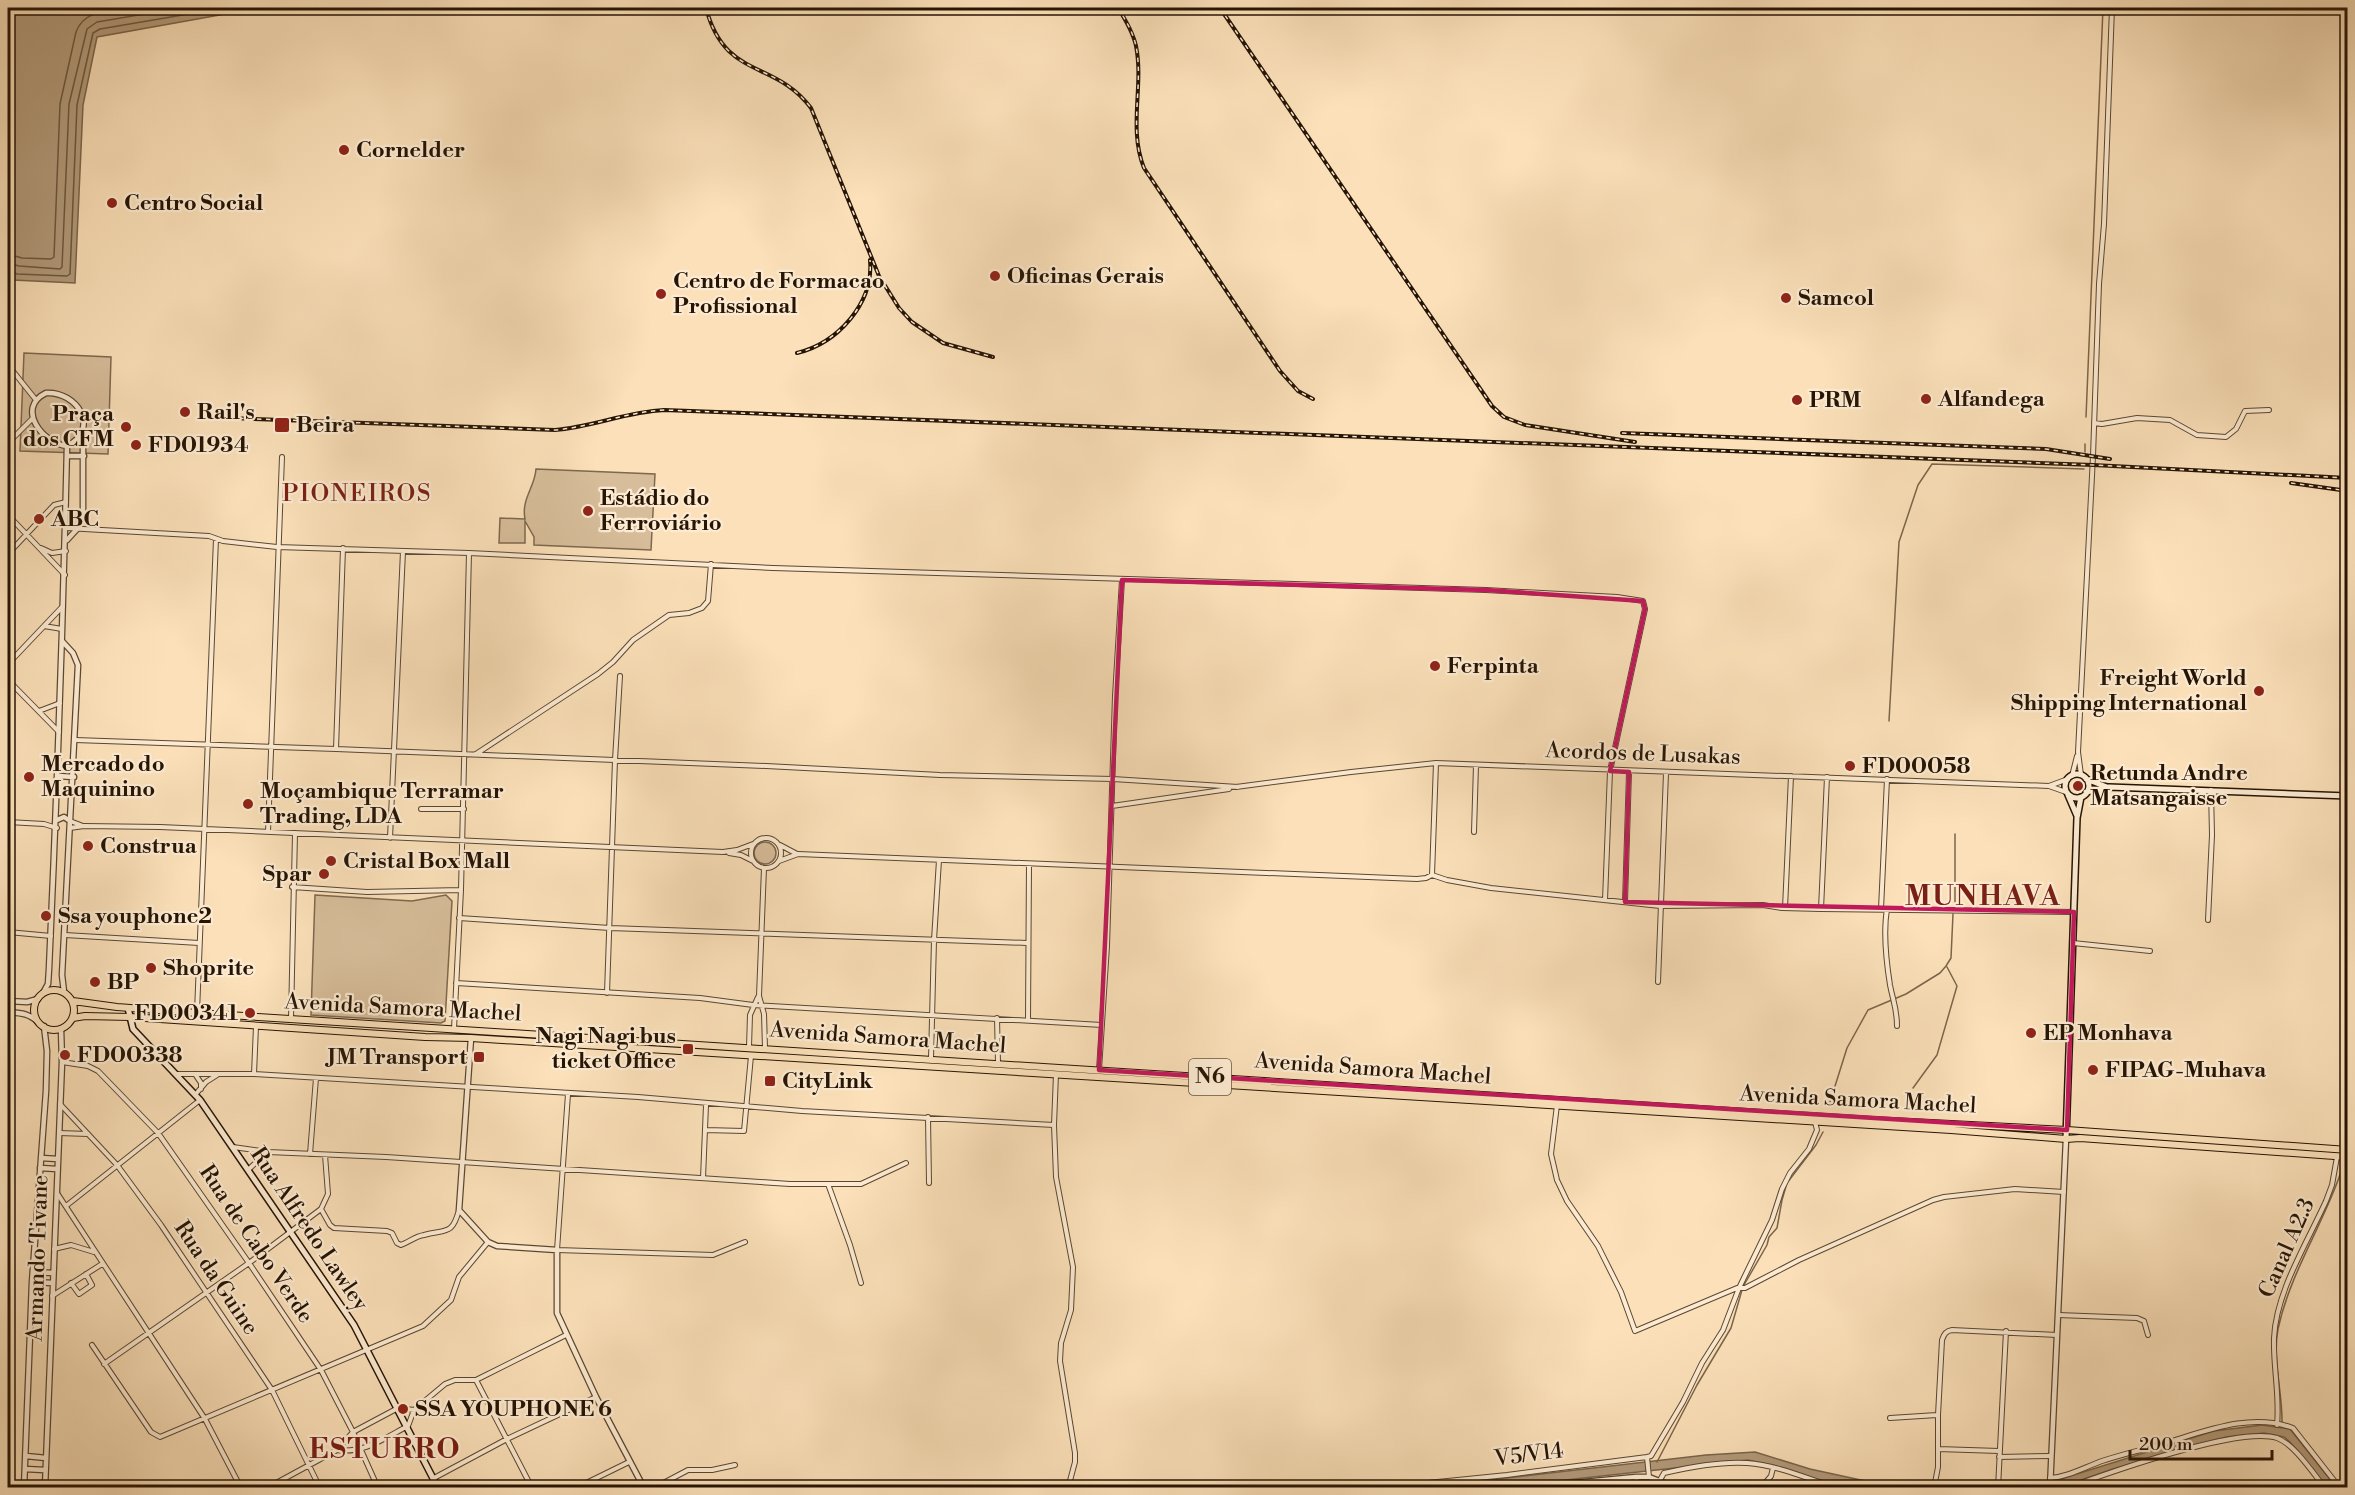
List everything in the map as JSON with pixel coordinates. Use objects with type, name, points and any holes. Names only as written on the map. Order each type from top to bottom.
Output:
[{"type":"highway","points":[[52,990],[64,992],[73,1001],[75,1011],[68,1025],[54,1030],[41,1024],[34,1008],[40,996],[52,990]]},
{"type":"highway","name":"Avenida Samora Machel","points":[[73,1001],[128,1008],[300,1020],[2067,1130],[2348,1150]]},
{"type":"highway","points":[[172,1020],[173,1011]]},
{"type":"highway","points":[[224,1024],[225,1015]]},
{"type":"highway","name":"Avenida Samora Machel","points":[[73,1018],[130,1017],[425,1038],[471,1038],[2066,1139],[2080,1138],[2348,1157]]},
{"type":"highway","points":[[279,1018],[279,1028]]},
{"type":"highway","points":[[300,1020],[300,1029]]},
{"type":"highway","points":[[425,1027],[425,1038]]},
{"type":"highway","points":[[723,1055],[724,1046]]},
{"type":"main road","points":[[2077,818],[2065,785],[2070,777],[2083,777],[2109,787]]},
{"type":"main road","points":[[2066,1139],[2077,818],[2081,797],[2088,786],[2083,777]]},
{"type":"main road","points":[[2086,792],[2109,787],[2211,789],[2348,796]]},
{"type":"main road","points":[[2067,793],[2076,798],[2081,797]]},
{"type":"main road","name":"Rua Alfredo Lawley","points":[[128,1008],[130,1024],[139,1037],[198,1097],[249,1169],[368,1350],[438,1488]]},
{"type":"street","points":[[2083,777],[2078,752],[2112,8]]},
{"type":"street","points":[[8,365],[36,400]]},
{"type":"street","points":[[66,541],[78,528],[83,511],[84,422],[81,411],[60,393],[46,393],[36,400],[32,413],[33,418],[48,440],[57,445],[67,446],[80,438],[83,431]]},
{"type":"street","points":[[2094,423],[2102,424],[2137,418],[2170,420],[2197,435],[2226,437],[2236,429],[2245,411],[2269,410]]},
{"type":"street","points":[[8,443],[33,418]]},
{"type":"street","points":[[8,1001],[27,1002],[40,996],[48,984],[62,693],[67,446]]},
{"type":"street","points":[[67,456],[84,456]]},
{"type":"street","points":[[268,832],[282,457]]},
{"type":"street","points":[[8,554],[54,505],[66,502]]},
{"type":"street","points":[[8,515],[66,576]]},
{"type":"street","points":[[66,528],[176,533],[278,547],[1122,580],[1486,590],[1617,597],[1643,601],[1645,609],[1610,771],[1605,900]]},
{"type":"street","points":[[197,1013],[216,539]]},
{"type":"street","points":[[41,548],[52,552],[66,551]]},
{"type":"street","points":[[336,749],[343,548]]},
{"type":"street","points":[[390,838],[403,551]]},
{"type":"street","points":[[454,1029],[464,809],[469,553]]},
{"type":"street","points":[[475,755],[598,674],[614,662],[633,640],[669,615],[689,613],[702,608],[708,601],[711,564]]},
{"type":"street","points":[[1099,1070],[1107,945],[1122,580]]},
{"type":"street","points":[[8,664],[63,605]]},
{"type":"street","points":[[43,626],[63,629]]},
{"type":"street","points":[[62,641],[76,658],[78,665],[62,975],[64,992]]},
{"type":"street","points":[[608,993],[615,760],[620,676]]},
{"type":"street","points":[[8,680],[59,732]]},
{"type":"street","points":[[62,693],[77,694]]},
{"type":"street","points":[[38,711],[61,703]]},
{"type":"street","points":[[75,740],[272,746],[1238,787]]},
{"type":"street","points":[[2049,786],[2070,777],[2078,752]]},
{"type":"street","points":[[1432,874],[1436,764]]},
{"type":"street","name":"Acordos de Lusakas","points":[[1238,787],[1351,771],[1436,764],[2049,786]]},
{"type":"street","points":[[1474,831],[1476,765]]},
{"type":"street","points":[[1625,902],[1629,772]]},
{"type":"street","points":[[1658,982],[1666,773]]},
{"type":"street","points":[[58,776],[74,777]]},
{"type":"street","points":[[1785,908],[1791,776]]},
{"type":"street","points":[[1821,909],[1827,777]]},
{"type":"street","points":[[1881,909],[1887,779]]},
{"type":"street","points":[[2049,786],[2067,793]]},
{"type":"street","points":[[1112,806],[1238,787]]},
{"type":"street","points":[[2208,920],[2212,835],[2211,789]]},
{"type":"street","points":[[421,809],[464,809]]},
{"type":"street","points":[[44,824],[64,816],[84,826]]},
{"type":"street","points":[[8,822],[44,824],[62,832],[84,826],[612,845],[723,852],[741,855],[764,868],[773,867],[779,861],[782,853],[780,845]]},
{"type":"street","points":[[291,1019],[292,887],[295,833]]},
{"type":"street","points":[[723,852],[753,844],[765,837],[774,839],[780,845],[798,854]]},
{"type":"street","points":[[753,844],[751,853],[753,861]]},
{"type":"street","points":[[779,861],[798,854],[1417,879],[1432,874],[1447,880],[1491,888],[1660,906],[1763,905],[1821,909],[2074,912]]},
{"type":"street","points":[[931,1059],[939,860]]},
{"type":"street","points":[[1028,1020],[1029,864]]},
{"type":"street","points":[[764,868],[759,996],[762,1006],[765,1048]]},
{"type":"street","points":[[292,887],[367,892],[461,890]]},
{"type":"street","points":[[1887,909],[1886,939],[1891,987],[1897,1005],[1897,1026]]},
{"type":"street","points":[[52,916],[66,915]]},
{"type":"street","points":[[459,918],[610,928],[1027,943]]},
{"type":"street","points":[[8,932],[51,936]]},
{"type":"street","points":[[65,935],[199,944]]},
{"type":"street","points":[[2073,943],[2150,951]]},
{"type":"street","points":[[456,983],[700,998],[762,1006],[1101,1025]]},
{"type":"street","points":[[749,1047],[750,1015],[759,996]]},
{"type":"street","points":[[8,1012],[33,1016],[41,1024]]},
{"type":"street","points":[[998,1018],[998,1063]]},
{"type":"street","name":"Armando Tivane","points":[[24,1488],[32,1282],[46,1080],[47,1051],[41,1024]]},
{"type":"street","points":[[254,1074],[256,1026]]},
{"type":"street","name":"Armando Tivane","points":[[45,1488],[61,1091],[61,1029]]},
{"type":"street","points":[[511,1033],[511,1041]]},
{"type":"street","points":[[321,1209],[334,1228],[387,1231],[392,1233],[397,1244],[401,1245],[422,1235],[450,1229],[455,1224],[459,1210],[464,1162],[471,1038]]},
{"type":"street","points":[[705,1130],[744,1131],[751,1056]]},
{"type":"street","name":"Rua de Cabo Verde","points":[[62,1062],[88,1066],[98,1071],[158,1133],[321,1370],[362,1450],[378,1488]]},
{"type":"street","points":[[1056,1067],[1054,1125],[1058,1192],[1074,1267],[1071,1310],[1060,1351],[1075,1453],[1068,1488]]},
{"type":"street","points":[[175,1074],[254,1074],[638,1098],[706,1105],[1054,1125]]},
{"type":"street","points":[[195,1074],[201,1089]]},
{"type":"street","points":[[66,1206],[158,1133],[198,1097],[206,1082],[218,1075]]},
{"type":"street","points":[[310,1154],[316,1078]]},
{"type":"street","points":[[46,1080],[61,1080]]},
{"type":"street","points":[[45,1091],[61,1091]]},
{"type":"street","points":[[568,1094],[557,1250],[556,1305],[566,1335],[644,1488]]},
{"type":"street","points":[[1558,1098],[1551,1154],[1557,1180],[1567,1201],[1598,1246],[1621,1292],[1635,1331],[1741,1288],[1933,1200],[2015,1189],[2064,1192]]},
{"type":"street","name":"Rua da Guine","points":[[60,1104],[117,1165],[207,1293],[272,1390],[320,1488]]},
{"type":"street","points":[[703,1178],[706,1105]]},
{"type":"street","points":[[928,1117],[928,1183]]},
{"type":"street","points":[[1649,1478],[1647,1457],[1651,1456],[1665,1434],[1702,1363],[1723,1330],[1772,1220],[1790,1173],[1809,1149],[1817,1130],[1815,1122]]},
{"type":"street","points":[[59,1134],[88,1134]]},
{"type":"street","points":[[2050,1488],[2066,1139]]},
{"type":"street","points":[[233,1147],[268,1152],[828,1184],[861,1184],[906,1163]]},
{"type":"street","points":[[249,1169],[268,1152]]},
{"type":"street","points":[[104,1364],[249,1263],[321,1209],[327,1194],[325,1155]]},
{"type":"street","name":"Canal A2.3","points":[[2277,1425],[2279,1410],[2274,1339],[2280,1299],[2326,1201],[2332,1185],[2337,1156]]},
{"type":"street","points":[[41,1158],[58,1159]]},
{"type":"street","points":[[40,1168],[57,1169]]},
{"type":"street","points":[[828,1184],[861,1283]]},
{"type":"street","points":[[57,1192],[205,1419],[241,1488]]},
{"type":"street","points":[[459,1210],[488,1242],[505,1247],[713,1256],[745,1242]]},
{"type":"street","points":[[92,1345],[155,1436],[160,1437],[423,1326],[451,1300],[459,1276],[488,1242]]},
{"type":"street","points":[[54,1249],[71,1245],[94,1252]]},
{"type":"street","points":[[52,1296],[102,1264]]},
{"type":"street","points":[[33,1272],[53,1273]]},
{"type":"street","points":[[71,1283],[77,1293],[80,1293],[92,1285],[86,1274]]},
{"type":"street","points":[[32,1282],[52,1283]]},
{"type":"street","points":[[2058,1315],[2137,1318],[2144,1322],[2148,1335]]},
{"type":"street","points":[[1934,1488],[1938,1467],[1938,1415],[1944,1335],[1953,1330],[2057,1335]]},
{"type":"street","points":[[1998,1488],[2006,1331]]},
{"type":"street","points":[[337,1450],[347,1452],[362,1450],[408,1426],[414,1410],[445,1384],[455,1380],[476,1380],[566,1335]]},
{"type":"street","points":[[476,1380],[532,1488]]},
{"type":"street","points":[[434,1478],[507,1439],[596,1397]]},
{"type":"street","points":[[267,1488],[337,1450],[353,1432],[398,1408],[414,1410]]},
{"type":"street","points":[[1890,1419],[1938,1415]]},
{"type":"street","points":[[2050,1478],[2060,1477],[2103,1461],[2211,1429],[2263,1422],[2294,1428],[2340,1488]]},
{"type":"street","points":[[2067,1488],[2114,1471],[2226,1440],[2264,1437],[2277,1438],[2286,1443],[2325,1488]]},
{"type":"street","points":[[1938,1449],[1999,1451]]},
{"type":"street","points":[[26,1456],[46,1458]]},
{"type":"street","points":[[1999,1457],[2051,1456]]},
{"type":"street","name":"V5/V14","points":[[1378,1488],[1507,1475],[1647,1457]]},
{"type":"street","points":[[576,1488],[629,1461]]},
{"type":"street","points":[[1660,1480],[1664,1473],[1718,1464],[1747,1462],[1773,1467],[1837,1488]]},
{"type":"street","points":[[654,1488],[688,1470],[712,1470],[735,1465]]},
{"type":"street","points":[[1761,1488],[1771,1476],[1773,1467]]},
{"type":"street","points":[[25,1468],[45,1470]]},
{"type":"street","points":[[1636,1477],[1638,1488]]},
{"type":"street","points":[[1527,1487],[1636,1477],[1660,1480],[1677,1488]]},
{"type":"street","points":[[1609,1480],[1611,1488]]},
{"type":"highlighted area","points":[[1122,580],[1486,590],[1643,601],[1645,609],[1610,771],[1629,772],[1625,902],[2074,912],[2067,1130],[1099,1070]]},
{"type":"shaded area","points":[[24,353],[111,357],[108,454],[20,451]]},
{"type":"shaded area","name":"Estádio do Ferroviário","points":[[536,469],[655,474],[651,550],[534,545],[534,537],[525,521],[525,543],[499,543],[500,518],[525,519],[526,499]]},
{"type":"shaded area","points":[[765,842],[775,849],[776,853],[769,863],[765,864],[755,857],[754,853],[761,843]]},
{"type":"shaded area","points":[[315,895],[412,901],[446,895],[452,901],[445,1021],[441,1023],[311,1015]]},
{"type":"water","points":[[8,8],[259,8],[97,37],[83,105],[75,283],[13,280],[8,271]]},
{"type":"water","points":[[2262,1425],[2290,1429],[2336,1487],[2326,1487],[2284,1437],[2264,1433],[2226,1437],[2113,1469],[2061,1487],[2032,1488],[2214,1431]]},
{"type":"water","points":[[1755,1452],[1810,1469],[1893,1487],[1839,1486],[1776,1466],[1748,1460],[1501,1487],[1419,1488],[1706,1455]]},
{"type":"waterway","points":[[2086,417],[2103,8]]},
{"type":"waterway","points":[[2085,444],[2085,452]]},
{"type":"waterway","points":[[1889,721],[1899,542],[1918,485],[1932,464],[2084,469]]},
{"type":"waterway","points":[[1955,834],[1955,906]]},
{"type":"waterway","points":[[1830,1102],[1847,1048],[1868,1010],[1906,994],[1940,973],[1946,966],[1951,958],[1953,914]]},
{"type":"waterway","points":[[1913,1088],[1937,1055],[1957,986],[1947,967]]},
{"type":"waterway","points":[[1744,1285],[1767,1245],[1769,1237],[1777,1228],[1787,1183],[1823,1132]]},
{"type":"waterway","points":[[2282,1425],[2276,1353],[2278,1329],[2290,1288],[2341,1172]]},
{"type":"waterway","points":[[1657,1462],[1697,1385],[1731,1328],[1742,1290]]},
{"type":"railway","points":[[706,8],[714,31],[725,47],[752,67],[782,82],[797,93],[811,108],[879,276],[899,308],[912,322],[943,343],[993,357]]},
{"type":"railway","points":[[1118,8],[1131,31],[1136,46],[1138,61],[1137,138],[1144,168],[1280,371],[1298,391],[1313,399]]},
{"type":"railway","points":[[1220,8],[1492,406],[1504,417],[1525,425],[1635,442]]},
{"type":"railway","points":[[797,353],[826,340],[850,319],[866,291],[870,276],[870,260]]},
{"type":"railway","points":[[230,418],[555,430],[664,410],[2093,465],[2348,478]]},
{"type":"railway","points":[[1622,433],[2046,449],[2110,459]]},
{"type":"railway","points":[[2291,483],[2348,491]]},
{"type":"place","name":"Cornelder","points":[[344,150]]},
{"type":"place","name":"Centro Social","points":[[112,203]]},
{"type":"place","name":"Oficinas Gerais","points":[[995,276]]},
{"type":"place","name":"Centro de Formacao Profissional","points":[[661,294]]},
{"type":"place","name":"Samcol","points":[[1786,298]]},
{"type":"place","name":"Alfandega","points":[[1926,399]]},
{"type":"place","name":"PRM","points":[[1797,400]]},
{"type":"place","name":"Rail's","points":[[185,412]]},
{"type":"place","name":"Beira","points":[[282,425]]},
{"type":"place","name":"Praça dos CFM","points":[[126,427]]},
{"type":"place","name":"FD01934","points":[[136,445]]},
{"type":"place","name":"Estádio do Ferroviário","points":[[588,511]]},
{"type":"place","name":"ABC","points":[[39,519]]},
{"type":"place","name":"Ferpinta","points":[[1435,666]]},
{"type":"place","name":"Freight World Shipping International","points":[[2259,691]]},
{"type":"place","name":"FD00058","points":[[1850,766]]},
{"type":"place","name":"Mercado do Maquinino","points":[[29,777]]},
{"type":"place","name":"Retunda Andre Matsangaisse","points":[[2078,786]]},
{"type":"place","name":"Moçambique Terramar Trading, LDA","points":[[248,804]]},
{"type":"place","name":"Construa","points":[[88,846]]},
{"type":"place","name":"Cristal Box Mall","points":[[331,861]]},
{"type":"place","name":"Spar","points":[[324,874]]},
{"type":"place","name":"Ssa youphone2","points":[[46,916]]},
{"type":"place","name":"Shoprite","points":[[151,968]]},
{"type":"place","name":"BP","points":[[95,982]]},
{"type":"place","name":"FD00341","points":[[250,1013]]},
{"type":"place","name":"EP Monhava","points":[[2031,1033]]},
{"type":"place","name":"Nagi Nagi bus ticket Office","points":[[688,1049]]},
{"type":"place","name":"FD00338","points":[[65,1055]]},
{"type":"place","name":"JM Transport","points":[[479,1057]]},
{"type":"place","name":"FIPAG-Muhava","points":[[2093,1070]]},
{"type":"place","name":"CityLink","points":[[770,1081]]},
{"type":"place","name":"SSA YOUPHONE 6","points":[[403,1409]]},
{"type":"district","name":"PIONEIROS","points":[[357,494]]},
{"type":"district","name":"MUNHAVA","points":[[1983,896]]},
{"type":"district","name":"ESTURRO","points":[[385,1449]]}]
